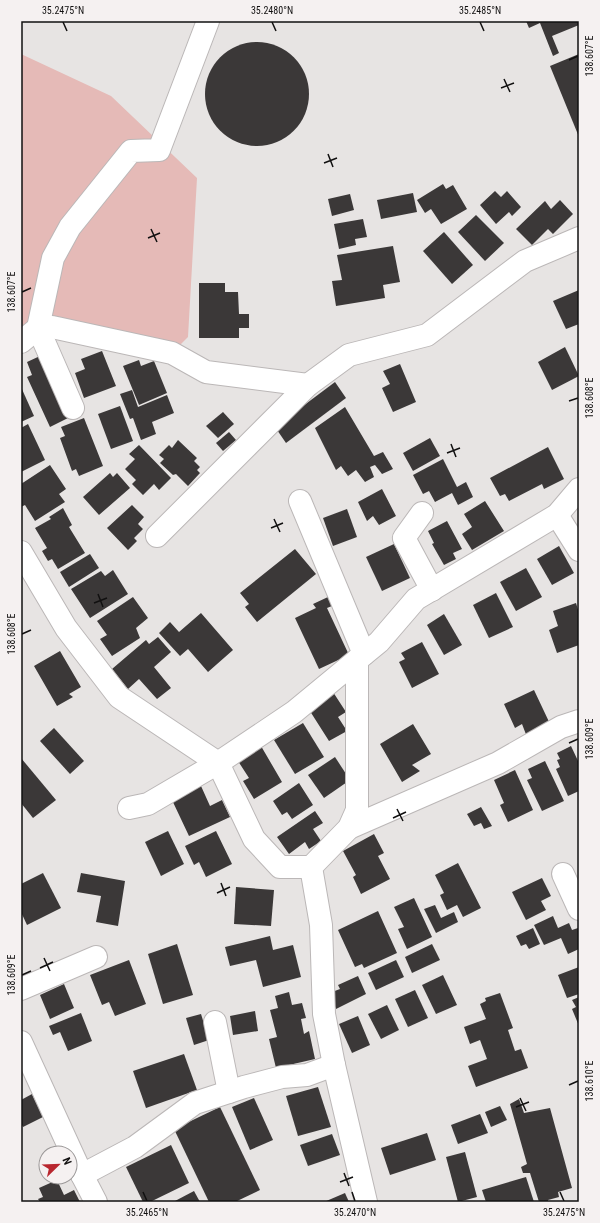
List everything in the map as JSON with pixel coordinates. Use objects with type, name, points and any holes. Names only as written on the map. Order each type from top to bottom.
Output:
[{"type":"street","points":[[73,408],[38,328],[53,258],[70,227],[131,151],[159,150],[208,21]]},
{"type":"street","points":[[158,536],[308,385],[349,355],[427,335],[526,260],[579,238]]},
{"type":"street","points":[[21,342],[38,328],[52,327],[66,329],[172,353],[206,372],[308,385]]},
{"type":"street","points":[[129,808],[148,804],[218,763],[294,712],[379,642],[416,599],[557,516],[579,489]]},
{"type":"street","points":[[21,552],[66,628],[119,697],[218,763],[254,839],[280,867],[311,867],[349,828],[357,810],[361,657],[300,501]]},
{"type":"street","points":[[422,513],[404,538],[432,590]]},
{"type":"street","points":[[557,516],[579,550]]},
{"type":"street","points":[[349,828],[498,763],[561,727],[579,721]]},
{"type":"street","points":[[311,867],[321,925],[324,1014],[334,1065],[366,1202]]},
{"type":"street","points":[[563,874],[579,910]]},
{"type":"street","points":[[21,989],[96,957]]},
{"type":"street","points":[[215,1022],[229,1092]]},
{"type":"street","points":[[21,1042],[82,1175],[96,1202]]},
{"type":"street","points":[[82,1175],[135,1147],[195,1103],[282,1077],[307,1075],[334,1065]]},
{"type":"shaded area","points":[[21,54],[111,96],[197,178],[188,337],[172,353],[52,327],[21,340]]},
{"type":"building","points":[[526,21],[579,21],[579,25],[552,36],[559,53],[553,56],[540,23],[529,28]]},
{"type":"building","points":[[257,42],[277,46],[286,50],[294,57],[301,65],[305,74],[309,94],[305,114],[301,123],[294,131],[286,138],[277,142],[257,146],[237,142],[228,138],[220,131],[213,123],[209,114],[205,94],[209,74],[213,65],[220,57],[228,50],[237,46]]},
{"type":"building","points":[[579,54],[579,137],[550,66]]},
{"type":"building","points":[[443,184],[446,189],[453,185],[467,209],[441,224],[431,209],[425,213],[417,200]]},
{"type":"building","points":[[495,191],[501,197],[507,191],[521,207],[512,216],[509,212],[496,224],[480,205]]},
{"type":"building","points":[[413,193],[417,212],[381,219],[377,200]]},
{"type":"building","points":[[350,194],[354,210],[332,216],[328,199]]},
{"type":"building","points":[[560,200],[573,214],[553,234],[548,229],[532,245],[516,229],[545,201],[551,209]]},
{"type":"building","points":[[476,215],[504,243],[485,261],[458,232]]},
{"type":"building","points":[[363,219],[367,237],[355,239],[356,245],[339,249],[334,224]]},
{"type":"building","points":[[444,232],[473,265],[452,284],[423,251]]},
{"type":"building","points":[[393,246],[400,282],[383,285],[385,298],[336,306],[332,281],[342,280],[337,255]]},
{"type":"building","points":[[199,283],[225,283],[225,292],[238,292],[239,314],[249,314],[249,328],[239,328],[239,338],[199,338]]},
{"type":"building","points":[[579,290],[579,324],[566,329],[553,301]]},
{"type":"building","points":[[565,347],[579,376],[552,390],[538,362]]},
{"type":"building","points":[[102,351],[116,386],[84,398],[75,373],[85,369],[81,359]]},
{"type":"building","points":[[40,356],[68,418],[50,427],[27,377],[32,375],[27,362]]},
{"type":"building","points":[[139,360],[141,366],[154,361],[167,393],[139,405],[123,366]]},
{"type":"building","points":[[400,364],[416,402],[393,412],[382,388],[390,384],[383,371]]},
{"type":"building","points":[[335,382],[346,398],[286,443],[275,427]]},
{"type":"building","points":[[21,387],[34,416],[21,422]]},
{"type":"building","points":[[132,390],[138,407],[167,395],[174,413],[152,422],[156,434],[141,440],[133,418],[130,419],[120,394]]},
{"type":"building","points":[[120,406],[133,441],[111,449],[98,414]]},
{"type":"building","points":[[345,407],[374,456],[383,452],[393,469],[382,474],[375,465],[370,467],[374,477],[365,482],[356,470],[348,476],[341,466],[336,470],[315,428]]},
{"type":"building","points":[[223,412],[234,424],[218,438],[206,426]]},
{"type":"building","points":[[84,418],[103,466],[79,476],[76,469],[72,471],[60,438],[65,436],[61,427]]},
{"type":"building","points":[[28,424],[45,460],[21,472],[21,428]]},
{"type":"building","points":[[229,432],[236,440],[223,451],[216,443]]},
{"type":"building","points":[[430,438],[440,456],[413,471],[403,453]]},
{"type":"building","points":[[178,440],[197,458],[194,461],[200,467],[197,470],[200,473],[188,486],[176,474],[173,475],[160,463],[164,459],[159,455],[169,445],[172,448]]},
{"type":"building","points":[[139,445],[171,478],[159,490],[154,484],[143,495],[132,484],[136,480],[125,469],[135,459],[129,454]]},
{"type":"building","points":[[548,447],[564,479],[544,489],[542,484],[509,501],[505,494],[500,496],[490,478]]},
{"type":"building","points":[[443,459],[457,487],[466,482],[473,497],[458,505],[452,493],[435,502],[429,491],[423,494],[413,475]]},
{"type":"building","points":[[50,465],[66,489],[59,494],[65,502],[35,521],[25,505],[21,507],[21,484]]},
{"type":"building","points":[[110,473],[113,477],[117,473],[130,488],[99,515],[83,497]]},
{"type":"building","points":[[382,489],[396,516],[379,525],[373,516],[367,521],[358,502]]},
{"type":"building","points":[[485,501],[504,531],[472,550],[462,534],[472,527],[464,514]]},
{"type":"building","points":[[132,505],[144,517],[138,524],[143,529],[134,538],[137,541],[128,550],[107,528]]},
{"type":"building","points":[[63,508],[72,525],[69,527],[85,553],[58,569],[52,559],[48,561],[42,551],[47,548],[35,528],[51,519],[49,517]]},
{"type":"building","points":[[347,509],[357,537],[333,546],[323,518]]},
{"type":"building","points":[[447,521],[462,549],[453,553],[456,559],[444,565],[432,544],[434,543],[428,531]]},
{"type":"building","points":[[394,544],[410,578],[382,591],[366,557]]},
{"type":"building","points":[[559,546],[574,573],[552,585],[537,559]]},
{"type":"building","points":[[295,549],[316,574],[257,622],[245,607],[249,604],[240,593]]},
{"type":"building","points":[[90,554],[99,568],[69,587],[60,572]]},
{"type":"building","points":[[526,568],[542,597],[516,611],[500,582]]},
{"type":"building","points":[[113,570],[128,594],[90,618],[71,589],[101,571],[105,576]]},
{"type":"building","points":[[496,593],[513,627],[489,638],[473,605]]},
{"type":"building","points":[[133,597],[148,618],[136,628],[140,638],[112,656],[100,639],[107,635],[97,621]]},
{"type":"building","points":[[328,597],[332,606],[327,608],[349,655],[319,669],[295,618],[316,608],[313,604]]},
{"type":"building","points":[[576,603],[579,613],[579,645],[557,653],[549,630],[558,626],[553,611]]},
{"type":"building","points":[[201,613],[233,650],[208,672],[188,649],[180,656],[159,633],[170,622],[179,632]]},
{"type":"building","points":[[444,614],[462,645],[444,655],[427,625]]},
{"type":"building","points":[[158,637],[171,652],[154,667],[171,688],[157,699],[139,679],[128,689],[112,669],[146,640],[149,644]]},
{"type":"building","points":[[422,642],[439,674],[412,688],[399,662],[405,659],[401,653]]},
{"type":"building","points":[[60,651],[81,687],[69,694],[73,697],[57,706],[34,666]]},
{"type":"building","points":[[534,690],[551,726],[527,737],[522,724],[515,728],[504,704]]},
{"type":"building","points":[[333,692],[346,712],[338,717],[347,731],[329,741],[308,708]]},
{"type":"building","points":[[303,723],[324,757],[295,774],[274,740]]},
{"type":"building","points":[[413,724],[431,754],[412,765],[420,771],[402,782],[380,744]]},
{"type":"building","points":[[54,728],[84,761],[70,774],[40,741]]},
{"type":"building","points":[[261,746],[282,782],[254,799],[243,781],[249,778],[238,761]]},
{"type":"building","points":[[571,746],[579,763],[579,791],[568,796],[556,769],[560,767],[557,760],[560,759],[557,753]]},
{"type":"building","points":[[335,757],[350,780],[324,798],[308,775]]},
{"type":"building","points":[[21,758],[56,800],[33,818],[21,803]]},
{"type":"building","points":[[545,761],[564,801],[542,811],[527,780],[532,778],[528,769]]},
{"type":"building","points":[[515,770],[533,810],[508,822],[500,805],[504,803],[494,780]]},
{"type":"building","points":[[299,783],[313,805],[292,819],[287,812],[282,815],[273,801]]},
{"type":"building","points":[[201,786],[210,806],[222,800],[230,817],[189,836],[172,800]]},
{"type":"building","points":[[481,807],[492,826],[484,829],[481,823],[474,826],[467,814]]},
{"type":"building","points":[[315,811],[323,823],[313,829],[321,841],[309,849],[305,842],[289,854],[277,837]]},
{"type":"building","points":[[168,831],[184,864],[161,876],[145,842]]},
{"type":"building","points":[[216,831],[232,864],[206,877],[199,862],[194,865],[185,846]]},
{"type":"building","points":[[374,834],[384,853],[378,856],[390,879],[361,894],[353,877],[356,875],[343,851]]},
{"type":"building","points":[[458,863],[481,908],[463,917],[457,905],[447,910],[440,895],[444,893],[435,875]]},
{"type":"building","points":[[43,873],[61,908],[27,925],[21,912],[21,884]]},
{"type":"building","points":[[81,873],[125,881],[118,926],[96,922],[101,896],[77,892]]},
{"type":"building","points":[[542,878],[551,896],[541,901],[546,910],[526,920],[512,892]]},
{"type":"building","points":[[236,887],[274,890],[271,926],[234,924]]},
{"type":"building","points":[[414,898],[432,937],[407,949],[398,929],[404,927],[394,907]]},
{"type":"building","points":[[435,905],[441,918],[454,912],[458,922],[436,933],[424,909]]},
{"type":"building","points":[[378,911],[397,953],[364,968],[362,964],[355,967],[338,930]]},
{"type":"building","points":[[553,916],[558,928],[569,923],[572,930],[578,928],[579,949],[568,954],[561,938],[544,945],[534,925]]},
{"type":"building","points":[[533,928],[540,944],[529,949],[526,944],[521,946],[516,936]]},
{"type":"building","points":[[270,936],[273,950],[293,945],[301,977],[263,987],[256,960],[230,966],[225,947]]},
{"type":"building","points":[[177,944],[193,995],[163,1004],[148,954]]},
{"type":"building","points":[[432,944],[440,960],[412,973],[405,957]]},
{"type":"building","points":[[129,960],[146,1004],[115,1016],[109,1002],[102,1005],[90,975]]},
{"type":"building","points":[[396,960],[404,977],[376,990],[368,973]]},
{"type":"building","points":[[579,967],[579,994],[567,998],[558,975]]},
{"type":"building","points":[[443,975],[457,1005],[436,1014],[422,985]]},
{"type":"building","points":[[358,976],[366,994],[336,1009],[332,999],[335,997],[332,992],[340,989],[338,985]]},
{"type":"building","points":[[64,984],[74,1008],[50,1019],[40,995]]},
{"type":"building","points":[[415,990],[428,1018],[408,1027],[395,999]]},
{"type":"building","points":[[289,992],[292,1005],[302,1003],[306,1018],[301,1019],[304,1034],[309,1031],[315,1059],[276,1068],[269,1039],[277,1037],[270,1010],[278,1008],[275,996]]},
{"type":"building","points":[[500,993],[513,1028],[508,1030],[515,1051],[521,1049],[528,1068],[476,1087],[468,1066],[487,1059],[480,1040],[470,1044],[464,1027],[486,1019],[480,1004],[486,1001],[485,998]]},
{"type":"building","points":[[579,997],[579,1026],[572,1009],[576,1007],[572,1000]]},
{"type":"building","points":[[387,1005],[399,1030],[381,1039],[368,1014]]},
{"type":"building","points":[[255,1011],[258,1031],[233,1035],[230,1016]]},
{"type":"building","points":[[81,1013],[92,1041],[68,1051],[60,1032],[53,1035],[49,1026]]},
{"type":"building","points":[[201,1014],[209,1040],[194,1045],[186,1018]]},
{"type":"building","points":[[358,1016],[370,1045],[352,1053],[339,1024]]},
{"type":"building","points":[[184,1054],[197,1090],[146,1108],[133,1071]]},
{"type":"building","points":[[318,1087],[331,1127],[298,1136],[286,1096]]},
{"type":"building","points":[[32,1094],[43,1117],[23,1127],[21,1123],[21,1100]]},
{"type":"building","points":[[254,1098],[273,1140],[250,1150],[232,1107]]},
{"type":"building","points":[[519,1099],[524,1113],[550,1108],[572,1188],[558,1192],[559,1197],[548,1200],[548,1202],[539,1202],[530,1173],[523,1173],[521,1167],[527,1164],[510,1104]]},
{"type":"building","points":[[500,1106],[507,1120],[491,1127],[485,1112]]},
{"type":"building","points":[[220,1107],[260,1190],[235,1202],[209,1202],[174,1129]]},
{"type":"building","points":[[480,1114],[488,1133],[458,1144],[451,1125]]},
{"type":"building","points":[[427,1133],[436,1160],[390,1175],[381,1148]]},
{"type":"building","points":[[332,1134],[340,1155],[308,1166],[300,1145]]},
{"type":"building","points":[[171,1145],[189,1183],[150,1202],[143,1202],[126,1167]]},
{"type":"building","points":[[465,1152],[477,1197],[458,1202],[446,1157]]},
{"type":"building","points":[[526,1177],[534,1202],[486,1202],[482,1190]]},
{"type":"building","points":[[46,1185],[59,1185],[64,1195],[74,1190],[80,1202],[40,1202],[38,1199],[43,1197],[39,1188]]},
{"type":"building","points":[[194,1191],[200,1202],[175,1201]]},
{"type":"building","points":[[345,1193],[349,1202],[324,1202]]}]
